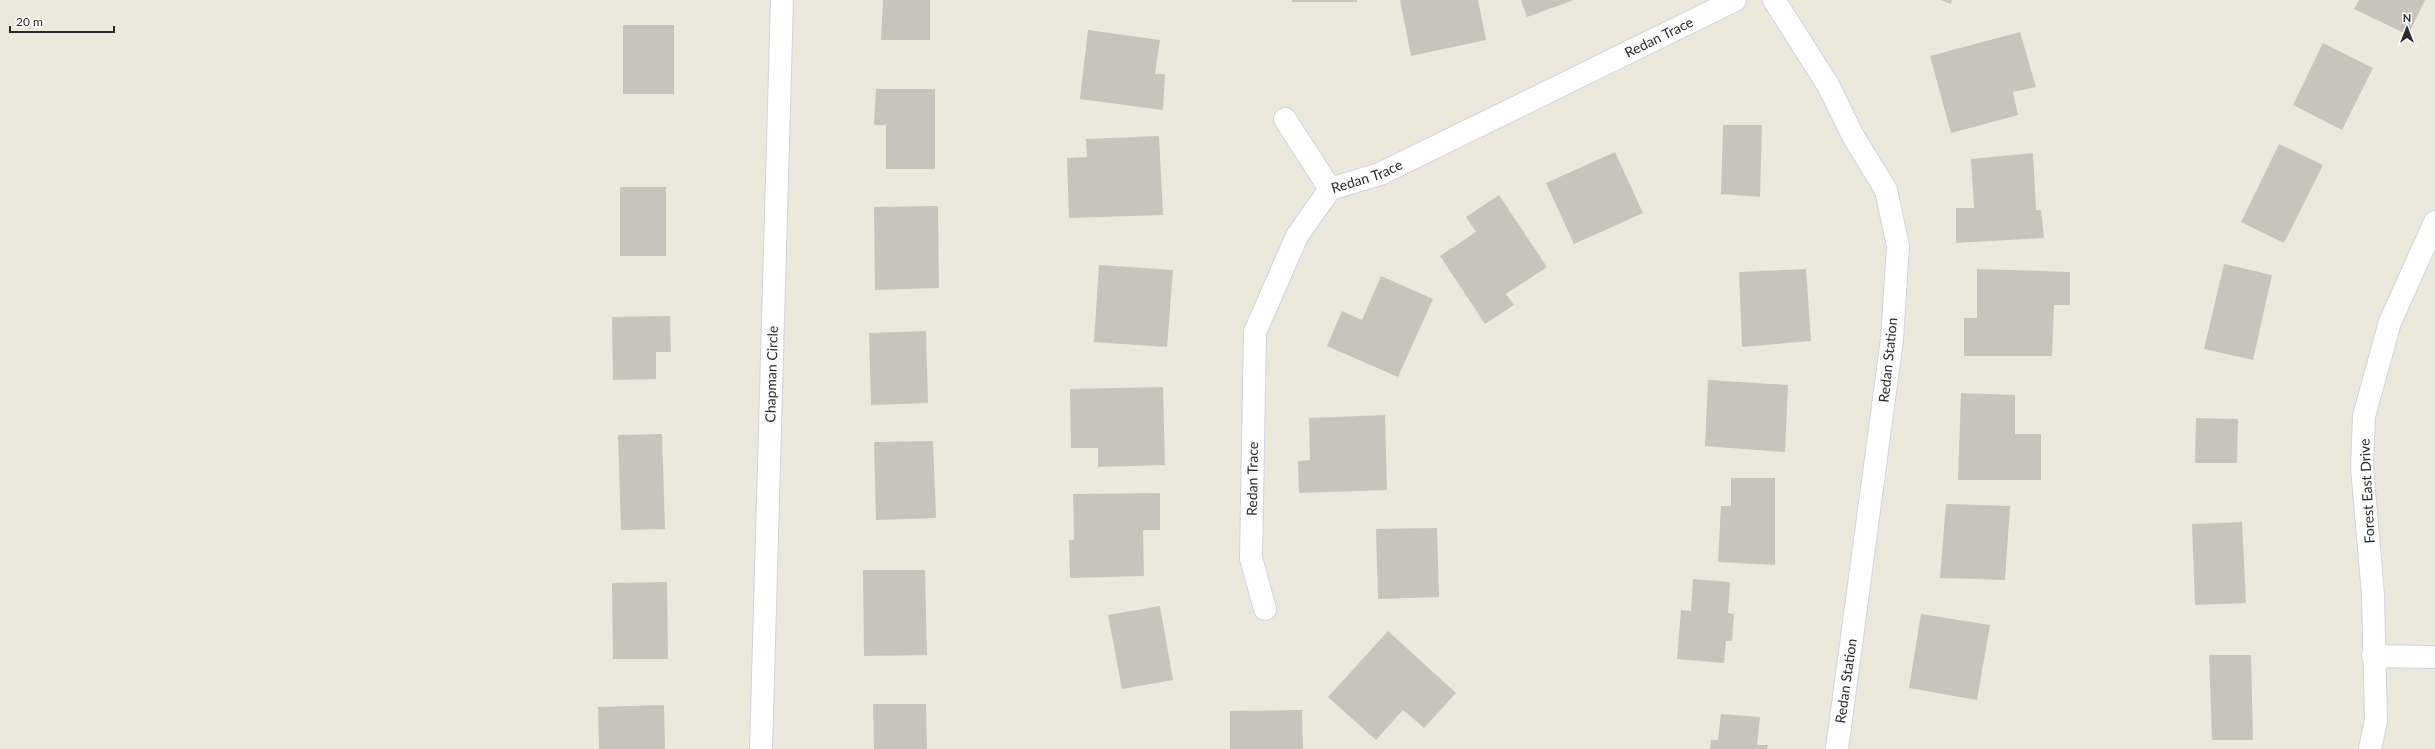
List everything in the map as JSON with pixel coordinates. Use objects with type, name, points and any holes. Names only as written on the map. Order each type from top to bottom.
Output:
[{"type":"street","name":"Chapman Circle","points":[[761,749],[782,0]]},
{"type":"street","name":"Redan Trace","points":[[1265,609],[1251,558],[1255,332],[1298,236],[1330,189],[1380,174],[1735,0]]},
{"type":"street","name":"Redan Station","points":[[1774,0],[1828,85],[1853,136],[1886,190],[1898,246],[1892,339],[1837,749]]},
{"type":"street","points":[[1285,120],[1330,189]]},
{"type":"street","name":"Forest East Drive","points":[[2370,749],[2376,720],[2373,656],[2373,595],[2362,467],[2364,416],[2390,322],[2435,222]]},
{"type":"street","points":[[2373,656],[2435,657]]},
{"type":"building","points":[[883,0],[930,0],[930,40],[881,40]]},
{"type":"building","points":[[1292,0],[1357,0],[1357,2],[1292,2]]},
{"type":"building","points":[[1400,0],[1478,0],[1486,40],[1411,56]]},
{"type":"building","points":[[1521,0],[1574,0],[1527,17]]},
{"type":"building","points":[[1941,0],[1952,0],[1951,4]]},
{"type":"building","points":[[2359,0],[2425,0],[2408,35],[2354,9]]},
{"type":"building","points":[[623,25],[674,25],[674,94],[623,94]]},
{"type":"building","points":[[1088,30],[1160,40],[1155,74],[1165,74],[1163,110],[1080,99]]},
{"type":"building","points":[[2020,32],[2036,87],[2013,92],[2018,115],[1951,133],[1930,56]]},
{"type":"building","points":[[2323,43],[2373,68],[2342,130],[2293,105]]},
{"type":"building","points":[[876,89],[935,89],[935,169],[886,169],[886,125],[874,125]]},
{"type":"building","points":[[1723,125],[1762,125],[1760,197],[1721,194]]},
{"type":"building","points":[[1159,136],[1163,215],[1069,218],[1067,158],[1087,157],[1086,139]]},
{"type":"building","points":[[2279,144],[2323,165],[2284,243],[2241,222]]},
{"type":"building","points":[[1615,152],[1643,213],[1574,244],[1546,183]]},
{"type":"building","points":[[2033,153],[2036,210],[2041,210],[2044,238],[1956,243],[1956,208],[1974,208],[1971,159]]},
{"type":"building","points":[[620,187],[666,187],[666,256],[620,256]]},
{"type":"building","points":[[1499,195],[1547,267],[1506,294],[1514,305],[1485,324],[1440,256],[1476,232],[1466,217]]},
{"type":"building","points":[[938,206],[939,288],[875,290],[874,207]]},
{"type":"building","points":[[2224,264],[2272,275],[2253,360],[2204,349]]},
{"type":"building","points":[[1099,265],[1173,270],[1167,347],[1094,342]]},
{"type":"building","points":[[1806,269],[1811,341],[1742,347],[1739,272]]},
{"type":"building","points":[[1977,269],[2070,272],[2070,305],[2054,305],[2052,356],[1964,356],[1964,318],[1977,318]]},
{"type":"building","points":[[1381,276],[1433,299],[1398,377],[1327,346],[1342,311],[1362,320]]},
{"type":"building","points":[[670,316],[671,352],[656,352],[656,379],[613,380],[612,317]]},
{"type":"building","points":[[926,331],[928,403],[871,405],[869,333]]},
{"type":"building","points":[[1708,380],[1788,385],[1785,452],[1705,446]]},
{"type":"building","points":[[1163,387],[1165,465],[1098,467],[1098,448],[1071,448],[1070,389]]},
{"type":"building","points":[[1961,393],[2015,395],[2015,434],[2041,434],[2041,480],[1958,480]]},
{"type":"building","points":[[1385,415],[1387,490],[1299,493],[1298,461],[1310,460],[1309,418]]},
{"type":"building","points":[[2196,418],[2238,419],[2237,463],[2195,463]]},
{"type":"building","points":[[662,434],[665,529],[621,530],[618,435]]},
{"type":"building","points":[[933,441],[936,518],[876,520],[874,442]]},
{"type":"building","points":[[1731,478],[1775,478],[1775,565],[1718,562],[1721,506],[1731,506]]},
{"type":"building","points":[[1160,493],[1160,530],[1143,530],[1144,576],[1070,578],[1069,540],[1074,540],[1073,494]]},
{"type":"building","points":[[1946,504],[2010,506],[2005,580],[1940,578]]},
{"type":"building","points":[[2242,522],[2246,603],[2195,605],[2192,524]]},
{"type":"building","points":[[1437,528],[1439,597],[1378,599],[1376,529]]},
{"type":"building","points":[[863,570],[925,570],[927,655],[864,656]]},
{"type":"building","points":[[1693,579],[1730,582],[1728,613],[1734,614],[1732,641],[1726,641],[1724,663],[1677,659],[1681,610],[1691,611]]},
{"type":"building","points":[[667,582],[668,659],[613,659],[612,583]]},
{"type":"building","points":[[1160,606],[1173,680],[1122,689],[1108,615]]},
{"type":"building","points":[[1921,614],[1990,625],[1977,700],[1909,688]]},
{"type":"building","points":[[1388,631],[1456,693],[1424,728],[1403,710],[1376,740],[1328,697]]},
{"type":"building","points":[[2209,655],[2251,655],[2253,740],[2212,740]]},
{"type":"building","points":[[873,704],[926,704],[927,749],[874,749]]},
{"type":"building","points":[[664,705],[665,749],[599,749],[598,707]]},
{"type":"building","points":[[1302,710],[1303,749],[1230,749],[1230,711]]},
{"type":"building","points":[[1721,714],[1760,717],[1757,745],[1768,745],[1767,749],[1710,749],[1711,740],[1718,740]]}]
